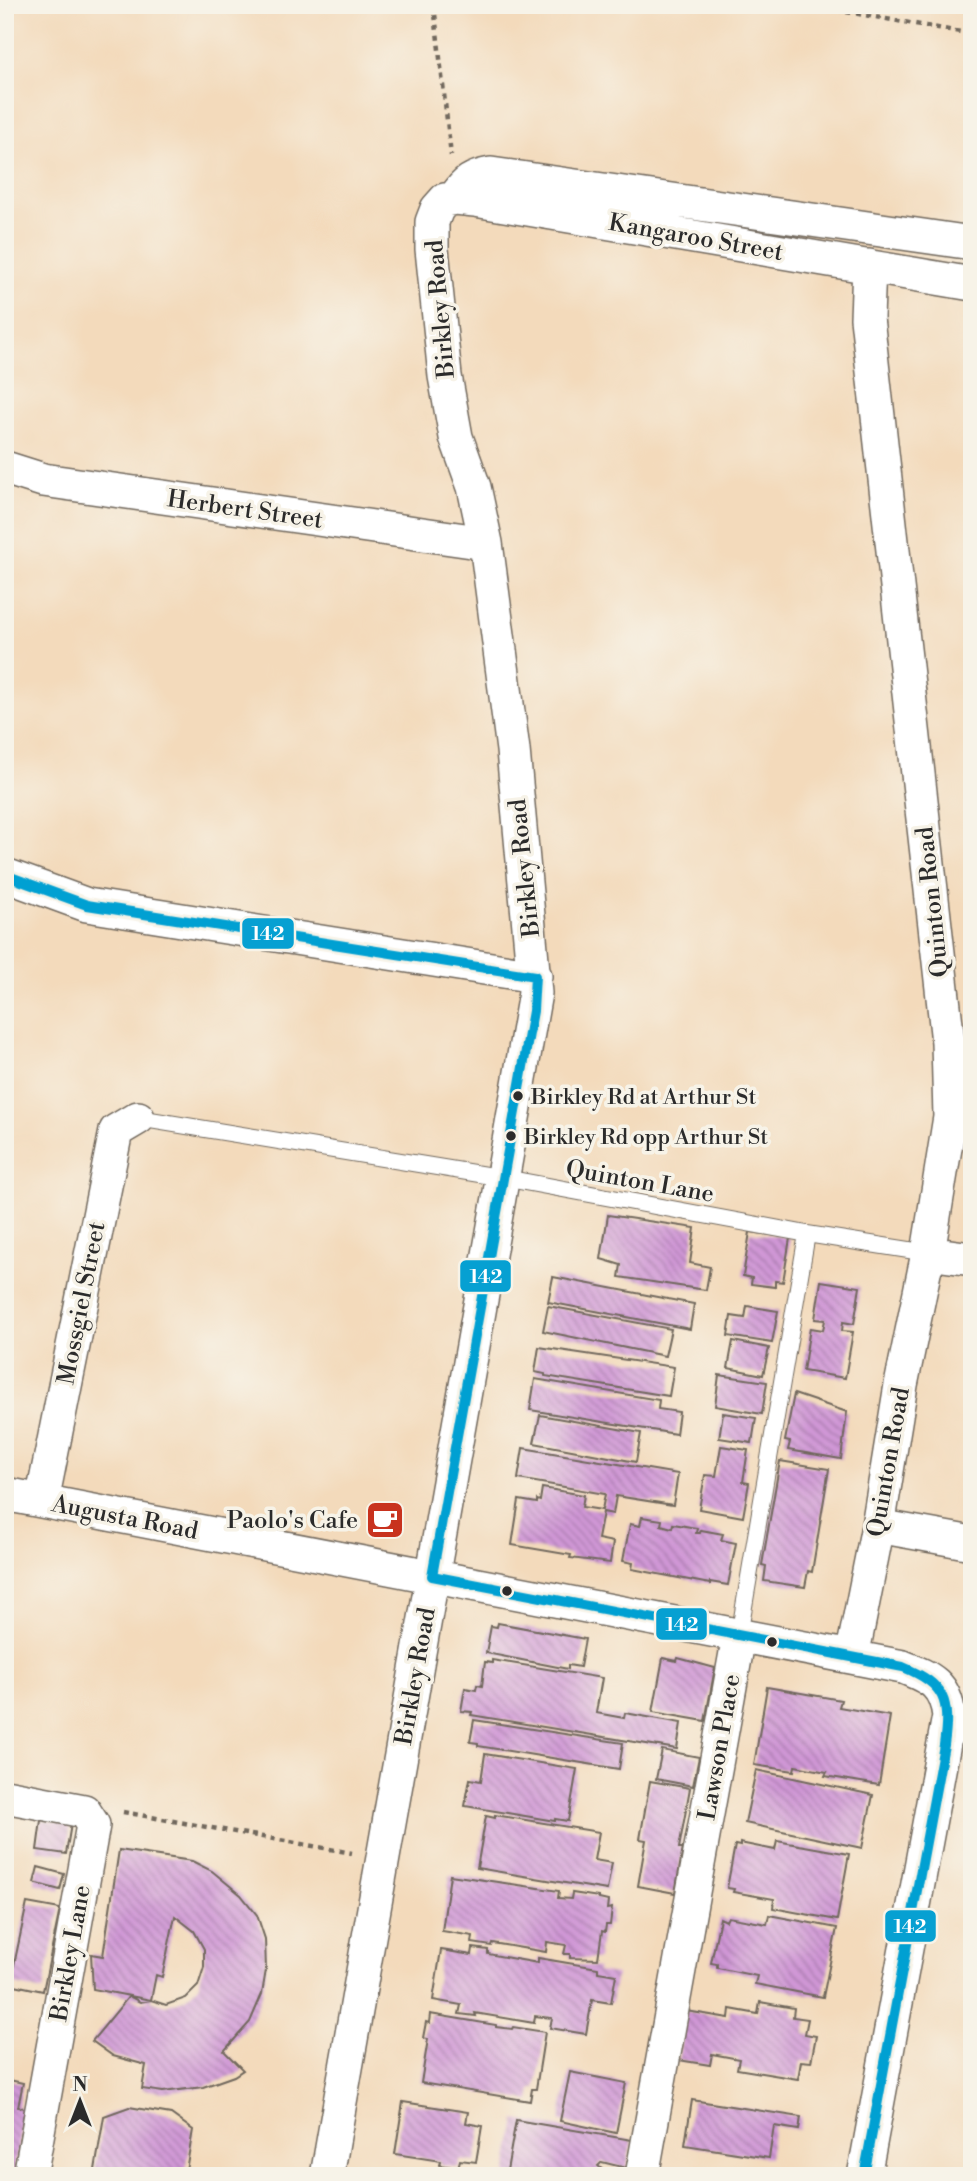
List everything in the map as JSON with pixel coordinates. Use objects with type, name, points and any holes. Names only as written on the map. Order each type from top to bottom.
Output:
[{"type":"street","points":[[456,198],[463,185],[475,177],[491,174],[972,243]]},
{"type":"street","name":"Birkley Road","points":[[327,2176],[533,1011],[535,976],[513,750],[486,543],[474,487],[456,437],[445,376],[432,249],[432,222],[437,209],[445,200],[456,198]]},
{"type":"street","name":"Kangaroo Street","points":[[456,198],[972,284]]},
{"type":"street","name":"Quinton Road","points":[[852,1657],[878,1526],[901,1385],[928,1253],[950,1117],[948,1042],[867,318],[869,266]]},
{"type":"street","name":"Herbert Street","points":[[5,468],[43,480],[486,543]]},
{"type":"street","points":[[5,875],[87,905],[535,976]]},
{"type":"street","name":"Mossgiel Street","points":[[42,1501],[116,1131],[138,1118]]},
{"type":"street","points":[[928,1253],[972,1259]]},
{"type":"street","name":"Augusta Road","points":[[5,1494],[739,1636]]},
{"type":"street","points":[[878,1526],[972,1543]]},
{"type":"street","points":[[739,1636],[903,1667],[931,1679],[941,1688],[947,1700],[949,1716],[864,2176]]},
{"type":"street","name":"Lawson Place","points":[[642,2176],[739,1636]]},
{"type":"street","points":[[5,1796],[84,1811]]},
{"type":"street","name":"Birkley Lane","points":[[30,2176],[93,1825],[84,1811]]},
{"type":"lane","name":"Quinton Lane","points":[[138,1118],[504,1178],[807,1234],[928,1253]]},
{"type":"lane","name":"Lawson Place","points":[[739,1636],[807,1234]]},
{"type":"path","points":[[434,5],[456,198]]},
{"type":"path","points":[[807,5],[972,34]]},
{"type":"path","points":[[84,1811],[107,1809],[383,1858]]},
{"type":"building","points":[[608,1215],[695,1228],[690,1263],[710,1267],[706,1290],[619,1277],[621,1265],[601,1259]]},
{"type":"building","points":[[750,1232],[790,1238],[783,1282],[775,1281],[775,1287],[751,1284],[752,1278],[743,1276]]},
{"type":"building","points":[[553,1277],[694,1304],[690,1329],[548,1302]]},
{"type":"building","points":[[821,1281],[860,1287],[854,1324],[843,1322],[842,1331],[853,1332],[845,1378],[803,1371],[810,1328],[823,1330],[825,1320],[815,1319]]},
{"type":"building","points":[[548,1306],[671,1329],[665,1356],[543,1331]]},
{"type":"building","points":[[747,1306],[778,1311],[772,1343],[728,1336],[731,1316],[745,1318]]},
{"type":"building","points":[[733,1341],[769,1348],[763,1375],[728,1368]]},
{"type":"building","points":[[539,1347],[674,1367],[669,1396],[545,1376],[535,1372]]},
{"type":"building","points":[[719,1375],[767,1382],[762,1414],[715,1406]]},
{"type":"building","points":[[535,1379],[659,1400],[658,1409],[679,1412],[676,1434],[530,1410]]},
{"type":"building","points":[[794,1394],[847,1412],[841,1459],[788,1450],[790,1442],[785,1441]]},
{"type":"building","points":[[723,1413],[756,1418],[752,1443],[719,1438]]},
{"type":"building","points":[[540,1415],[641,1433],[636,1462],[534,1443]]},
{"type":"building","points":[[721,1446],[748,1450],[743,1482],[749,1483],[743,1517],[699,1509],[705,1475],[716,1476]]},
{"type":"building","points":[[523,1448],[678,1474],[673,1505],[616,1496],[613,1514],[603,1512],[598,1539],[613,1542],[610,1563],[570,1558],[571,1555],[512,1545],[519,1500],[537,1503],[537,1500],[540,1501],[542,1488],[584,1495],[582,1507],[602,1510],[605,1494],[518,1479]]},
{"type":"building","points":[[780,1461],[829,1469],[812,1572],[808,1571],[805,1587],[764,1581],[766,1566],[762,1565]]},
{"type":"building","points":[[642,1517],[662,1520],[661,1525],[672,1528],[673,1524],[697,1528],[696,1533],[701,1530],[723,1534],[721,1540],[736,1543],[728,1585],[632,1569],[633,1563],[623,1561],[630,1524],[640,1526]]},
{"type":"building","points":[[498,1623],[585,1639],[580,1667],[568,1665],[568,1669],[486,1653],[491,1626],[497,1627]]},
{"type":"building","points":[[663,1658],[677,1661],[678,1658],[715,1668],[705,1721],[653,1712]]},
{"type":"building","points":[[492,1660],[602,1678],[596,1713],[624,1718],[625,1713],[681,1723],[677,1749],[471,1715],[472,1712],[461,1711],[465,1688],[476,1690],[477,1685],[482,1686],[485,1662],[492,1663]]},
{"type":"building","points":[[767,1687],[841,1700],[839,1707],[890,1716],[879,1785],[825,1776],[827,1772],[795,1766],[794,1771],[754,1765]]},
{"type":"building","points":[[474,1720],[623,1743],[619,1769],[478,1746],[478,1743],[470,1742]]},
{"type":"building","points":[[662,1750],[699,1757],[693,1786],[656,1779]]},
{"type":"building","points":[[485,1754],[577,1769],[568,1821],[465,1806],[470,1779],[481,1781]]},
{"type":"building","points":[[756,1770],[873,1795],[862,1848],[745,1823]]},
{"type":"building","points":[[650,1781],[690,1788],[679,1848],[683,1848],[675,1893],[638,1886],[646,1840],[640,1839]]},
{"type":"building","points":[[495,1815],[599,1832],[594,1860],[612,1863],[607,1890],[477,1868],[486,1816],[495,1818]]},
{"type":"building","points":[[41,1820],[71,1824],[66,1854],[37,1850]]},
{"type":"building","points":[[777,1841],[849,1854],[837,1920],[773,1908],[774,1899],[733,1892],[734,1889],[727,1888],[735,1845],[740,1846],[740,1843],[775,1850]]},
{"type":"building","points":[[119,1850],[192,1861],[212,1871],[241,1895],[257,1915],[265,1939],[266,1970],[262,1994],[250,2022],[224,2051],[243,2070],[234,2076],[203,2087],[163,2092],[142,2089],[146,2065],[113,2056],[92,2041],[129,1996],[140,2002],[151,2000],[93,1989],[91,1954],[103,1956]],"holes":[[[175,1916],[194,1931],[204,1949],[204,1967],[198,1986],[186,1998],[166,2005],[151,2000],[156,1975],[162,1977]]]},
{"type":"building","points":[[38,1867],[64,1874],[60,1890],[34,1883]]},
{"type":"building","points":[[450,1875],[559,1891],[558,1898],[571,1899],[572,1893],[608,1901],[607,1909],[612,1908],[610,1925],[606,1925],[605,1932],[602,1931],[598,1959],[570,1958],[570,1954],[564,1954],[566,1945],[547,1942],[546,1952],[492,1943],[491,1946],[472,1943],[473,1936],[442,1931]]},
{"type":"building","points":[[27,1903],[60,1909],[43,1991],[10,1984]]},
{"type":"building","points":[[769,1915],[837,1928],[823,1997],[755,1984],[757,1976],[717,1968],[717,1964],[711,1963],[720,1918],[726,1921],[728,1917],[767,1924]]},
{"type":"building","points":[[473,1948],[488,1950],[488,1954],[538,1963],[538,1958],[598,1968],[598,1972],[616,1975],[611,2003],[592,2000],[586,2034],[550,2028],[552,2018],[535,2016],[534,2023],[475,2013],[476,2016],[459,2014],[461,2005],[433,2000],[441,1950],[472,1955]]},
{"type":"building","points":[[760,2002],[794,2008],[793,2017],[808,2019],[805,2034],[816,2036],[811,2062],[801,2061],[798,2079],[737,2069],[739,2059],[712,2054],[710,2065],[678,2060],[686,2011],[729,2018],[730,2009],[758,2014]]},
{"type":"building","points":[[430,2014],[496,2027],[545,2032],[536,2089],[532,2089],[530,2101],[421,2083],[428,2039],[423,2038]]},
{"type":"building","points":[[570,2072],[626,2083],[616,2133],[560,2121]]},
{"type":"building","points":[[5,2079],[23,2083],[18,2107],[25,2108],[13,2176],[5,2176]]},
{"type":"building","points":[[692,2100],[801,2117],[799,2130],[774,2126],[769,2158],[685,2145]]},
{"type":"building","points":[[403,2102],[468,2112],[466,2123],[482,2126],[476,2162],[460,2160],[458,2168],[440,2165],[441,2161],[395,2154]]},
{"type":"building","points":[[129,2107],[171,2114],[193,2130],[185,2176],[94,2176],[104,2116]]},
{"type":"building","points":[[516,2120],[632,2140],[627,2166],[626,2168],[602,2162],[598,2166],[603,2170],[602,2176],[506,2176]]},
{"type":"transit line","name":"142","points":[[5,875],[87,905],[535,976]]},
{"type":"transit line","name":"142","points":[[432,1576],[533,1011],[535,976]]},
{"type":"transit line","name":"142","points":[[432,1576],[903,1667],[928,1680],[942,1696],[946,1716],[944,1745],[864,2176]]},
{"type":"place","name":"Birkley Rd at Arthur St","points":[[518,1096]]},
{"type":"place","name":"Birkley Rd opp Arthur St","points":[[511,1136]]},
{"type":"place","name":"Paolo's Cafe","points":[[385,1520]]}]
